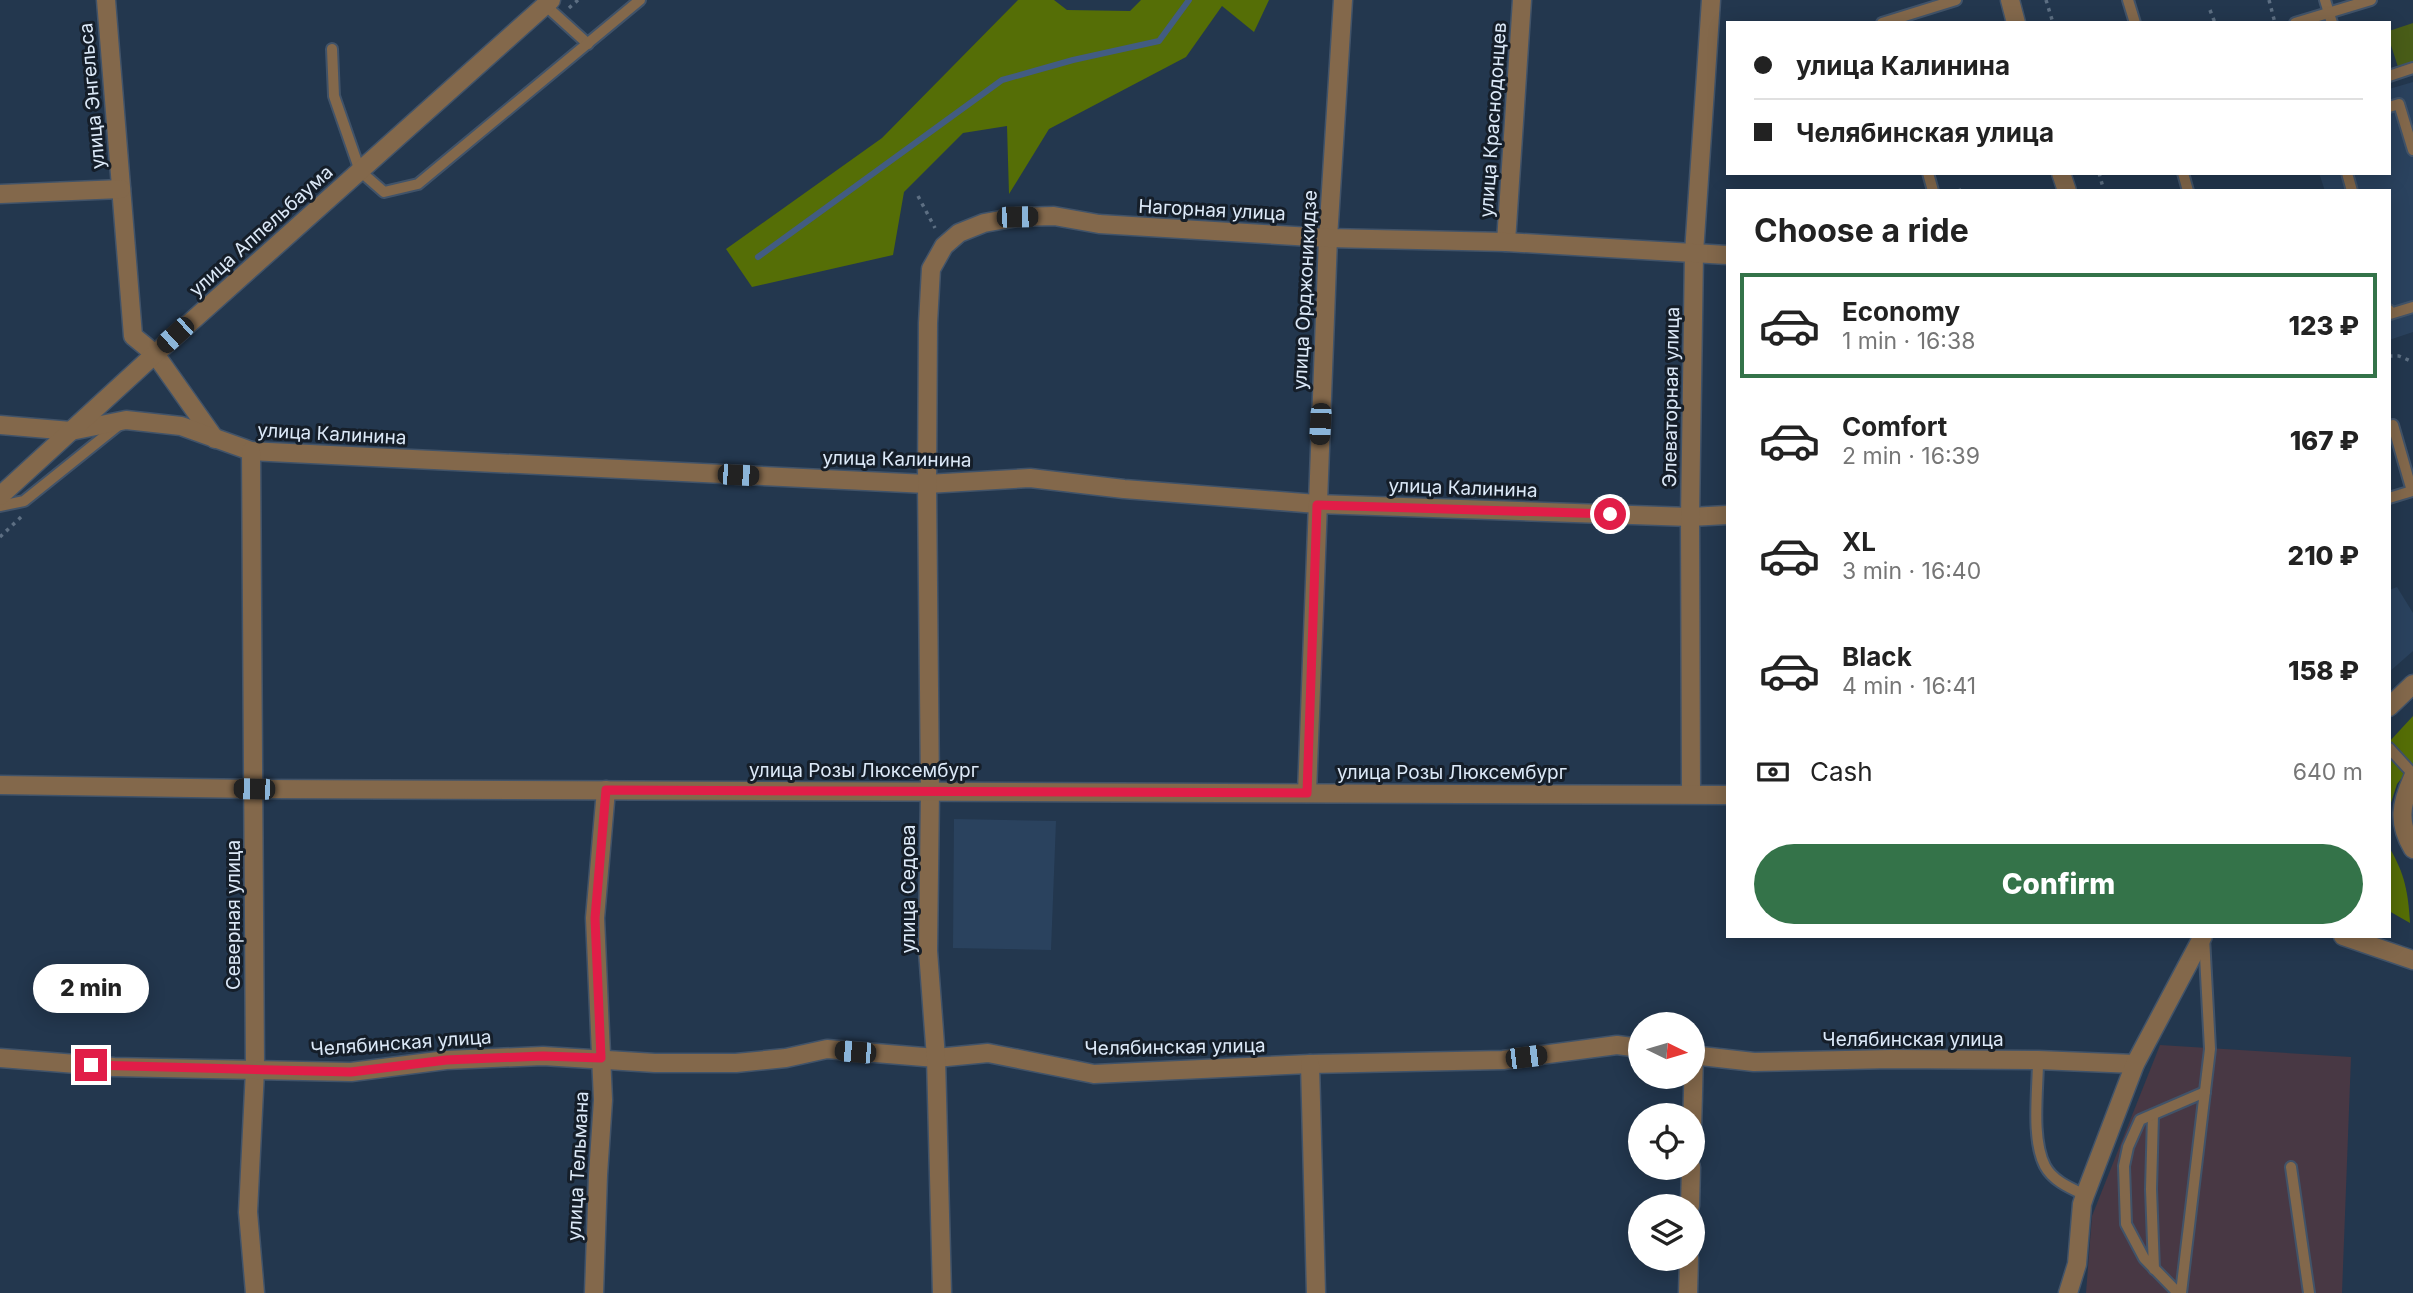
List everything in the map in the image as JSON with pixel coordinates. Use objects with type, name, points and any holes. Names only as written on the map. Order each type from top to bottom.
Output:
[{"type":"street","name":"улица Энгельса","points":[[106,0],[132,336],[155,354],[215,439]]},
{"type":"street","name":"улица Орджоникидзе","points":[[1307,793],[1328,238],[1343,0]]},
{"type":"street","name":"улица Краснодонцев","points":[[1506,242],[1522,0]]},
{"type":"street","name":"Элеваторная улица","points":[[1691,794],[1690,517],[1694,253],[1711,0]]},
{"type":"street","points":[[2010,0],[2015,21]]},
{"type":"street","name":"улица Аппельбаума","points":[[0,496],[548,3]]},
{"type":"street","name":"улица Энгельса","points":[[0,194],[121,189]]},
{"type":"street","name":"Нагорная улица","points":[[944,246],[959,233],[984,223],[1017,217],[1054,216],[1099,224],[1328,238],[1506,242],[1726,256]]},
{"type":"street","points":[[927,484],[931,270],[944,246]]},
{"type":"street","name":"улица Калинина","points":[[0,425],[71,431],[126,420],[180,426],[251,451],[927,484],[1030,478],[1124,489],[1317,505],[1690,517],[1726,515]]},
{"type":"street","name":"Северная улица","points":[[251,451],[255,1070],[248,1212],[255,1293]]},
{"type":"street","name":"улица Седова","points":[[927,484],[930,791],[928,951],[936,1058],[942,1293]]},
{"type":"street","points":[[2391,705],[2413,684]]},
{"type":"street","points":[[2413,775],[2403,800],[2401,818],[2413,849]]},
{"type":"street","name":"улица Розы Люксембург","points":[[0,785],[254,789],[1726,795]]},
{"type":"street","name":"улица Тельмана","points":[[594,1293],[603,1100],[595,918],[606,790]]},
{"type":"street","points":[[2068,1293],[2077,1264],[2085,1195],[2135,1064],[2202,938]]},
{"type":"street","points":[[2349,938],[2413,960]]},
{"type":"street","name":"Челябинская улица","points":[[0,1058],[114,1067],[351,1072],[446,1060],[543,1056],[655,1063],[736,1063],[786,1058],[827,1049],[936,1058],[988,1053],[1094,1074],[1310,1064],[1503,1060],[1617,1045],[1628,1046]]},
{"type":"street","name":"Челябинская улица","points":[[1705,1056],[1754,1062],[1891,1059],[2135,1064]]},
{"type":"street","points":[[1310,1064],[1316,1293]]},
{"type":"street","points":[[1688,1293],[1689,1271]]},
{"type":"lane","points":[[332,48],[334,96],[360,171],[384,192],[418,184],[640,0]]},
{"type":"lane","points":[[1888,21],[1956,0]]},
{"type":"lane","points":[[2128,0],[2134,21]]},
{"type":"lane","points":[[2325,0],[2330,18]]},
{"type":"lane","points":[[2309,21],[2330,18],[2371,0]]},
{"type":"lane","points":[[548,3],[588,44]]},
{"type":"lane","points":[[2391,75],[2413,68]]},
{"type":"lane","points":[[2391,106],[2399,104],[2413,150]]},
{"type":"lane","points":[[2391,314],[2413,307]]},
{"type":"lane","points":[[0,506],[24,500],[126,420]]},
{"type":"lane","points":[[2391,426],[2412,491],[2391,497]]},
{"type":"lane","points":[[2391,750],[2413,775]]},
{"type":"lane","points":[[2179,1293],[2210,1049],[2203,938]]},
{"type":"lane","points":[[2038,1060],[2038,1140],[2045,1166],[2062,1185],[2085,1195]]},
{"type":"lane","points":[[2179,1293],[2144,1258],[2126,1224],[2124,1166],[2128,1147],[2140,1120],[2205,1092]]},
{"type":"lane","points":[[2153,1115],[2151,1189],[2154,1269]]},
{"type":"lane","points":[[2291,1167],[2309,1293]]},
{"type":"path","points":[[2046,0],[2052,21]]},
{"type":"path","points":[[2269,0],[2275,21]]},
{"type":"path","points":[[2210,10],[2214,21]]},
{"type":"path","points":[[918,195],[944,246]]},
{"type":"path","points":[[2391,356],[2399,356],[2413,362]]},
{"type":"shaded area","points":[[2413,82],[2413,332],[2391,339],[2391,189],[2324,189],[2320,175],[2391,175],[2391,88]]},
{"type":"shaded area","points":[[2397,587],[2413,613],[2413,651],[2391,670],[2391,589]]},
{"type":"shaded area","points":[[954,819],[1056,821],[1051,950],[953,948]]},
{"type":"shaded area","points":[[2160,1045],[2351,1057],[2342,1293],[2086,1293],[2092,1216]]},
{"type":"green space","points":[[1018,0],[1054,0],[1067,10],[1130,11],[1141,0],[1269,0],[1254,32],[1222,6],[1186,57],[1049,129],[1009,194],[1007,126],[963,133],[904,192],[893,255],[752,287],[726,249],[882,138]]},
{"type":"green space","points":[[2413,23],[2413,62],[2398,67],[2391,45],[2391,30]]},
{"type":"green space","points":[[2413,716],[2413,764],[2397,784],[2391,803],[2391,740]]},
{"type":"green space","points":[[2391,851],[2405,884],[2410,923],[2391,912]]},
{"type":"waterway","points":[[758,257],[1002,80],[1073,60],[1159,41],[1189,0]]},
{"type":"route","points":[[91,1065],[351,1072],[446,1060],[543,1056],[601,1058],[595,918],[606,790],[1307,793],[1317,505],[1610,514]]}]
